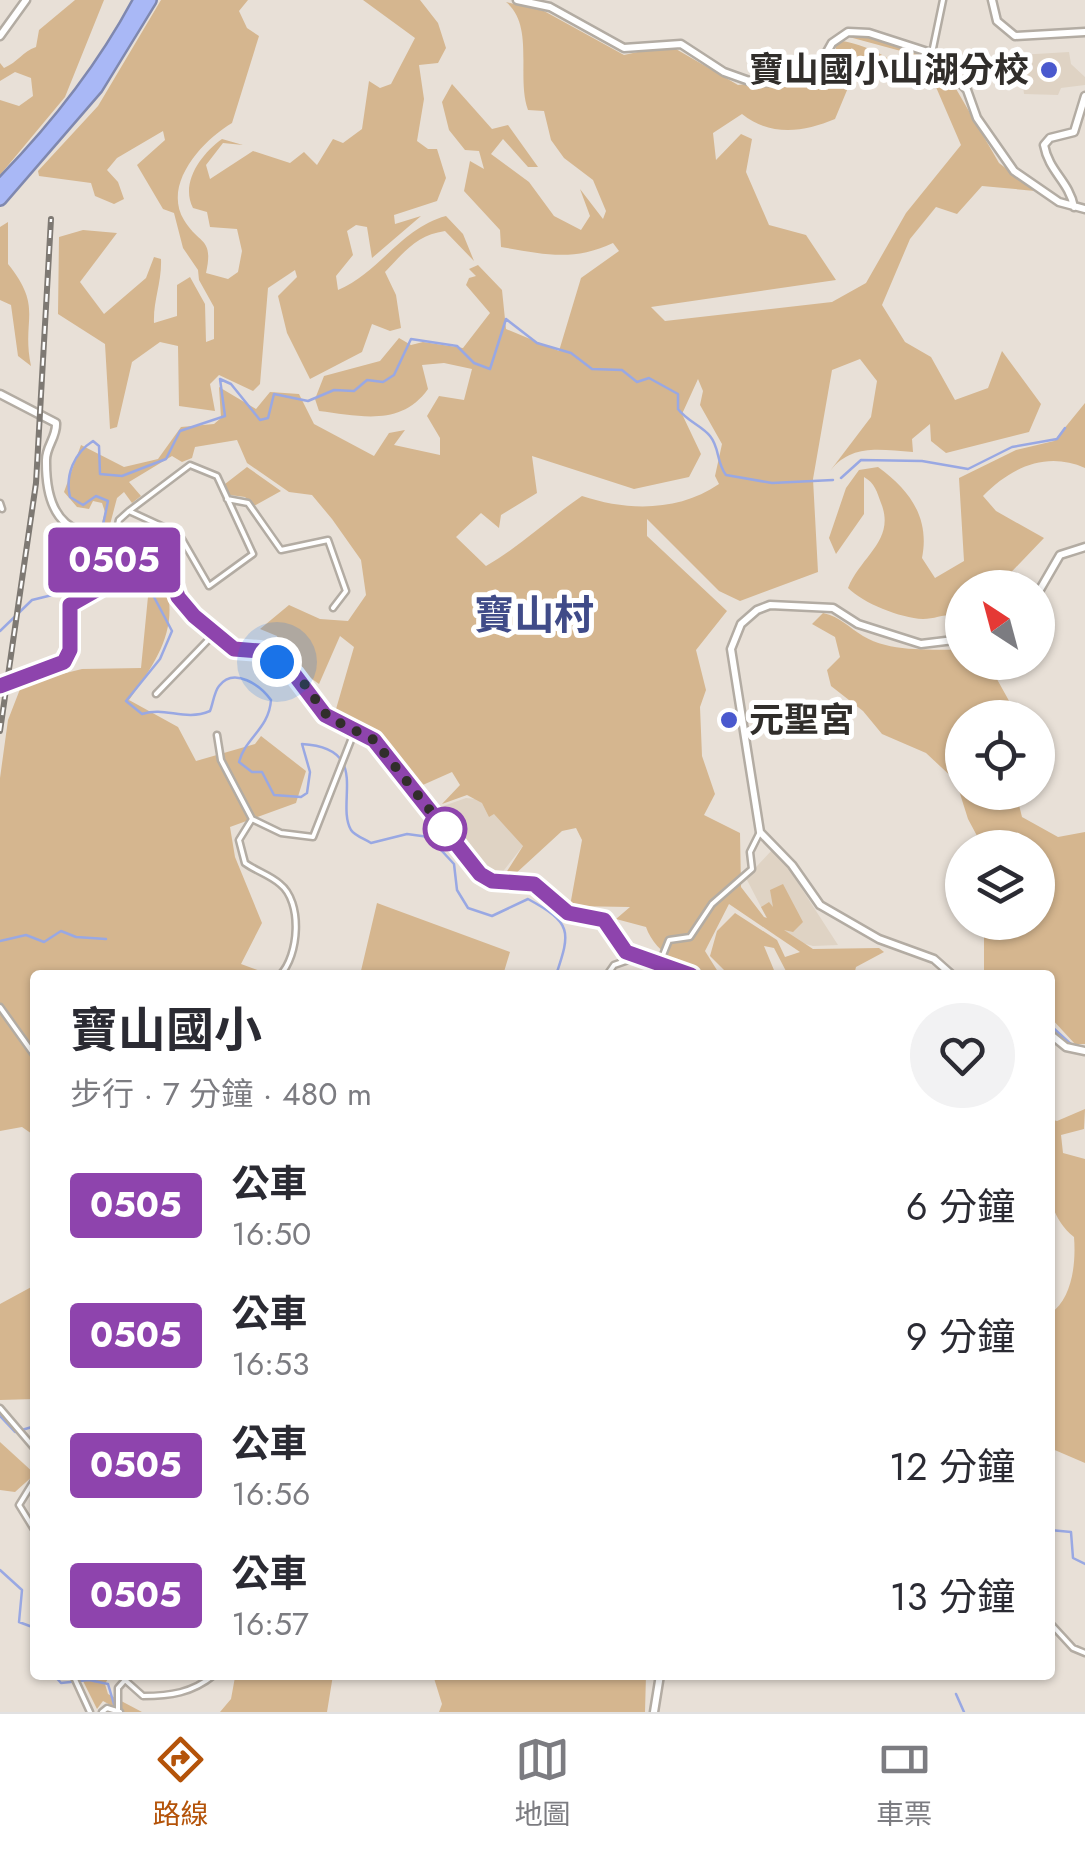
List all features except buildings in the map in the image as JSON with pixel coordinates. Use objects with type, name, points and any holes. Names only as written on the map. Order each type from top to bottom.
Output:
[{"type":"highway","points":[[0,186],[53,130],[88,84],[140,0]]},
{"type":"highway","points":[[0,200],[96,88],[150,0]]},
{"type":"highway","points":[[53,130],[83,76]]},
{"type":"street","points":[[0,36],[26,0]]},
{"type":"street","points":[[517,0],[550,7],[624,48],[681,44],[724,72],[761,84],[817,70],[832,43],[848,32],[869,33],[932,54],[966,90],[976,118],[1014,171],[1059,202],[1085,209]]},
{"type":"street","points":[[932,54],[943,0]]},
{"type":"street","points":[[992,0],[998,22],[1015,36],[1085,32]]},
{"type":"street","points":[[1074,207],[1068,184],[1049,166],[1044,145],[1050,138],[1074,132],[1085,96]]},
{"type":"street","points":[[0,394],[56,423],[46,463],[57,514],[74,530],[164,552],[180,600],[234,649],[260,651],[300,678],[325,715],[374,740],[480,874],[492,881],[534,884],[568,913],[600,918],[626,952],[675,970]]},
{"type":"street","points":[[0,686],[64,662],[70,650],[70,605],[97,591],[116,555],[114,540],[119,520],[128,510],[196,464],[217,476],[254,551],[209,586],[179,534],[128,510]]},
{"type":"street","points":[[227,499],[248,503],[284,551],[328,540],[346,591],[333,608]]},
{"type":"street","points":[[1051,570],[1060,555],[1085,547]]},
{"type":"street","points":[[945,641],[918,644],[851,622],[840,611],[820,604],[770,605],[750,615],[733,639],[732,665],[747,734],[747,774],[760,832],[792,865],[820,905],[879,939],[924,954],[945,970]]},
{"type":"street","points":[[156,694],[214,634]]},
{"type":"street","points":[[217,734],[221,760],[252,820],[282,833],[313,838],[355,730]]},
{"type":"street","points":[[252,820],[239,840],[244,863],[283,885],[295,910],[285,970]]},
{"type":"street","points":[[611,970],[635,957],[666,962],[663,955],[668,940],[690,937],[712,904],[752,869],[750,852],[760,832]]},
{"type":"street","points":[[0,1008],[30,1049]]},
{"type":"street","points":[[1055,1038],[1066,1047],[1085,1051]]},
{"type":"street","points":[[0,1408],[30,1443]]},
{"type":"street","points":[[30,1488],[19,1505],[30,1523]]},
{"type":"street","points":[[1055,1628],[1074,1648],[1085,1652]]},
{"type":"street","points":[[76,1680],[90,1712]]},
{"type":"street","points":[[102,1712],[110,1708],[119,1711],[116,1696],[125,1680],[143,1696],[156,1696],[188,1692],[206,1680]]},
{"type":"street","points":[[654,1712],[659,1680]]},
{"type":"shaded area","points":[[75,0],[104,0],[65,97],[0,175],[0,100],[19,106],[33,96],[31,78],[15,72],[0,81],[0,63],[4,68],[36,47],[39,30]]},
{"type":"shaded area","points":[[161,0],[248,0],[239,11],[247,28],[259,36],[232,123],[198,152],[178,192],[184,220],[207,247],[206,273],[228,279],[238,272],[242,251],[237,229],[210,227],[207,212],[193,208],[191,179],[207,153],[222,139],[243,145],[223,143],[206,165],[210,179],[253,151],[290,163],[304,152],[317,165],[333,139],[343,143],[362,129],[369,81],[380,88],[391,84],[415,38],[363,0],[420,0],[438,23],[446,48],[438,63],[419,65],[424,99],[417,141],[428,149],[437,149],[446,178],[437,201],[394,215],[395,224],[421,216],[372,258],[367,227],[356,225],[347,231],[353,255],[336,276],[338,290],[366,273],[416,230],[446,216],[463,234],[474,261],[445,231],[412,245],[385,272],[396,295],[401,328],[390,331],[372,324],[362,352],[310,379],[287,333],[278,296],[297,277],[295,270],[268,288],[260,384],[253,391],[219,375],[210,384],[215,411],[179,406],[178,346],[160,342],[132,362],[117,427],[110,429],[105,344],[58,314],[59,237],[83,230],[117,233],[80,282],[104,314],[146,278],[154,257],[161,259],[154,323],[177,316],[177,285],[190,277],[205,304],[206,342],[214,339],[214,307],[199,280],[198,270],[183,248],[174,213],[163,209],[137,165],[165,140],[163,131],[117,158],[107,170],[118,182],[124,199],[114,204],[95,196],[91,183],[39,176],[38,171],[98,106]]},
{"type":"shaded area","points":[[506,2],[544,11],[624,55],[669,45],[738,85],[819,75],[836,50],[835,41],[872,50],[903,71],[884,76],[867,72],[852,48],[839,58],[855,71],[835,119],[788,130],[764,126],[742,114],[713,133],[716,160],[741,134],[752,139],[746,172],[769,225],[806,235],[836,280],[651,307],[665,321],[832,302],[866,283],[906,213],[961,145],[923,57],[838,34],[848,30],[937,56],[999,163],[1036,191],[982,186],[957,214],[936,207],[910,239],[882,305],[905,342],[931,357],[955,400],[988,388],[1002,351],[1041,404],[1029,432],[946,453],[931,441],[930,424],[912,439],[913,452],[857,452],[830,471],[871,417],[877,381],[860,359],[832,370],[813,479],[818,572],[740,601],[719,591],[647,519],[647,536],[727,611],[696,650],[706,690],[700,707],[702,756],[715,794],[704,815],[740,833],[741,887],[764,917],[767,918],[761,907],[769,902],[773,907],[770,890],[783,884],[803,922],[793,932],[784,930],[813,949],[879,948],[884,952],[855,970],[785,970],[774,948],[764,946],[774,970],[724,970],[710,956],[717,931],[735,913],[777,940],[785,957],[800,952],[729,904],[705,951],[717,970],[686,967],[657,946],[646,927],[616,919],[630,907],[570,906],[582,840],[576,828],[562,831],[513,876],[504,876],[523,846],[494,814],[489,817],[482,803],[467,795],[442,804],[460,785],[452,772],[416,788],[382,744],[334,716],[354,647],[340,636],[319,684],[283,658],[277,636],[260,629],[289,605],[320,619],[348,621],[366,595],[361,560],[332,519],[312,495],[289,492],[247,463],[237,440],[195,447],[192,458],[182,462],[172,456],[129,482],[141,496],[132,503],[124,492],[117,498],[107,536],[99,533],[105,512],[102,503],[93,501],[89,509],[77,507],[64,492],[81,445],[124,467],[158,459],[181,427],[214,424],[221,418],[219,387],[256,409],[270,392],[299,394],[314,424],[374,456],[389,433],[405,430],[394,445],[440,455],[440,438],[427,416],[439,396],[464,400],[472,369],[444,363],[422,365],[428,389],[417,401],[392,414],[364,416],[319,411],[315,399],[324,376],[380,361],[399,338],[411,345],[423,342],[463,348],[490,313],[466,285],[469,278],[476,276],[469,269],[478,265],[502,290],[506,329],[559,351],[581,278],[619,251],[613,243],[571,254],[501,247],[500,230],[464,191],[470,161],[484,169],[479,151],[465,150],[449,130],[442,102],[452,84],[492,129],[508,125],[538,167],[528,167],[503,139],[491,154],[529,182],[554,216],[581,230],[590,216],[580,189],[603,219],[606,211],[593,180],[564,158],[551,140],[544,111],[528,110],[520,24]],"holes":[[[698,379],[703,391],[700,405],[722,444],[715,476],[719,484],[703,493],[652,506],[582,496],[486,566],[456,537],[481,513],[499,528],[501,515],[537,493],[532,456],[634,489],[689,477],[701,454],[682,414]]]},
{"type":"shaded area","name":"寶山國小山湖分校","points":[[1069,52],[1071,64],[1085,77],[1085,85],[1061,88],[1058,95],[1024,94],[1019,55]]},
{"type":"shaded area","points":[[8,222],[8,264],[28,303],[31,366],[18,356],[11,305],[0,300],[0,227]]},
{"type":"shaded area","points":[[1085,403],[1085,468],[1057,461],[1030,465],[1005,477],[983,496],[996,511],[1044,538],[1013,570],[949,570],[964,561],[959,478],[1016,450],[1054,441]]},
{"type":"shaded area","points":[[247,467],[281,491],[254,506],[245,497],[230,495],[225,484]]},
{"type":"shaded area","points":[[878,467],[908,495],[923,530],[922,558],[935,578],[945,572],[945,616],[923,619],[893,613],[848,588],[881,538],[884,527],[878,495],[864,477],[864,514],[836,554],[829,538],[846,488],[859,470]]},
{"type":"shaded area","points":[[159,563],[166,584],[169,619],[160,651],[129,700],[178,727],[196,761],[255,744],[261,736],[306,771],[296,803],[230,827],[235,857],[262,923],[241,964],[257,970],[30,970],[30,1133],[22,1127],[0,1131],[0,778],[8,720],[22,684],[82,669],[141,668],[150,576]]},
{"type":"shaded area","points":[[823,613],[885,645],[945,650],[945,680],[997,680],[1009,700],[945,700],[945,771],[926,753],[882,734],[863,711],[831,686],[827,670],[840,657],[835,637],[812,624]]},
{"type":"shaded area","points":[[466,798],[486,800],[526,842],[497,879],[481,874],[432,810]]},
{"type":"shaded area","points":[[965,810],[1020,810],[1022,817],[1045,830],[974,830]]},
{"type":"shaded area","points":[[1085,832],[1085,1044],[1075,1044],[1055,1022],[1055,970],[984,970],[984,940],[1055,940],[1055,835]]},
{"type":"shaded area","points":[[772,850],[787,866],[838,945],[813,946],[776,936],[746,878]]},
{"type":"shaded area","points":[[377,903],[510,952],[505,970],[361,970]]},
{"type":"shaded area","points":[[1085,1109],[1084,1129],[1061,1135],[1063,1153],[1085,1159],[1085,1463],[1055,1450],[1055,1310],[1068,1289],[1074,1247],[1074,1237],[1055,1212],[1057,1121]]},
{"type":"shaded area","points":[[30,1288],[30,1399],[0,1400],[0,1304]]},
{"type":"shaded area","points":[[0,1442],[30,1469],[30,1478],[15,1492],[0,1490]]},
{"type":"shaded area","points":[[82,1680],[107,1680],[108,1694],[142,1712],[123,1712],[103,1701],[97,1709]]},
{"type":"shaded area","points":[[234,1680],[332,1680],[327,1712],[220,1712],[231,1699]]},
{"type":"shaded area","points":[[435,1680],[646,1680],[645,1712],[439,1712],[442,1704]]},
{"type":"waterway","points":[[99,544],[108,501],[96,496],[83,505],[70,497],[69,489],[76,458],[93,441],[99,446],[100,474],[122,476],[166,459],[180,431],[225,416],[220,379],[231,384],[260,420],[268,418],[274,394],[308,401],[334,390],[354,391],[367,380],[383,382],[394,375],[411,339],[457,346],[474,363],[490,369],[506,319],[537,343],[571,353],[592,369],[622,370],[637,382],[649,378],[678,394],[678,409],[710,436],[726,475],[772,483],[833,480]]},
{"type":"waterway","points":[[841,478],[861,460],[922,461],[968,469],[1012,447],[1057,439],[1065,428]]},
{"type":"waterway","points":[[0,631],[32,600],[89,586],[97,547],[152,564],[154,597],[172,631],[160,659],[126,701],[142,714],[201,714],[210,711],[217,689],[225,680],[239,678],[254,684],[271,700],[262,726],[239,762],[252,772],[262,772],[274,795],[301,797],[307,793],[310,772],[302,744],[337,755],[347,778],[347,818],[353,832],[371,843],[407,834],[429,837],[454,864],[457,890],[468,908],[492,916],[528,899],[542,907],[564,929],[557,970]]},
{"type":"waterway","points":[[0,941],[26,935],[44,942],[61,931],[76,937],[106,939]]},
{"type":"waterway","points":[[1055,1030],[1074,1047]]},
{"type":"waterway","points":[[0,1416],[15,1432]]},
{"type":"waterway","points":[[22,1430],[30,1428]]},
{"type":"waterway","points":[[1055,1530],[1071,1532],[1073,1558],[1085,1564]]},
{"type":"waterway","points":[[0,1570],[22,1590],[19,1622],[30,1626]]},
{"type":"waterway","points":[[58,1680],[89,1680]]},
{"type":"waterway","points":[[89,1680],[108,1684],[116,1711]]},
{"type":"waterway","points":[[956,1694],[964,1712]]},
{"type":"railway","points":[[0,731],[36,483],[51,219]]},
{"type":"bus line","name":"0505","points":[[0,686],[64,662],[70,650],[66,626],[70,605],[100,588],[121,542],[164,552],[170,559],[178,597],[194,616],[234,649],[260,651],[300,678],[325,715],[374,740],[403,782],[486,879],[534,884],[562,910],[604,920],[626,952],[680,970]]},
{"type":"place","name":"寶山國小山湖分校","points":[[1049,70]]},
{"type":"place","name":"元聖宮","points":[[729,720]]},
{"type":"district","name":"寶山村","points":[[534,615]]},
{"type":"route","points":[[277,662],[300,678],[328,717],[374,740],[403,782],[448,833],[445,829]]}]
